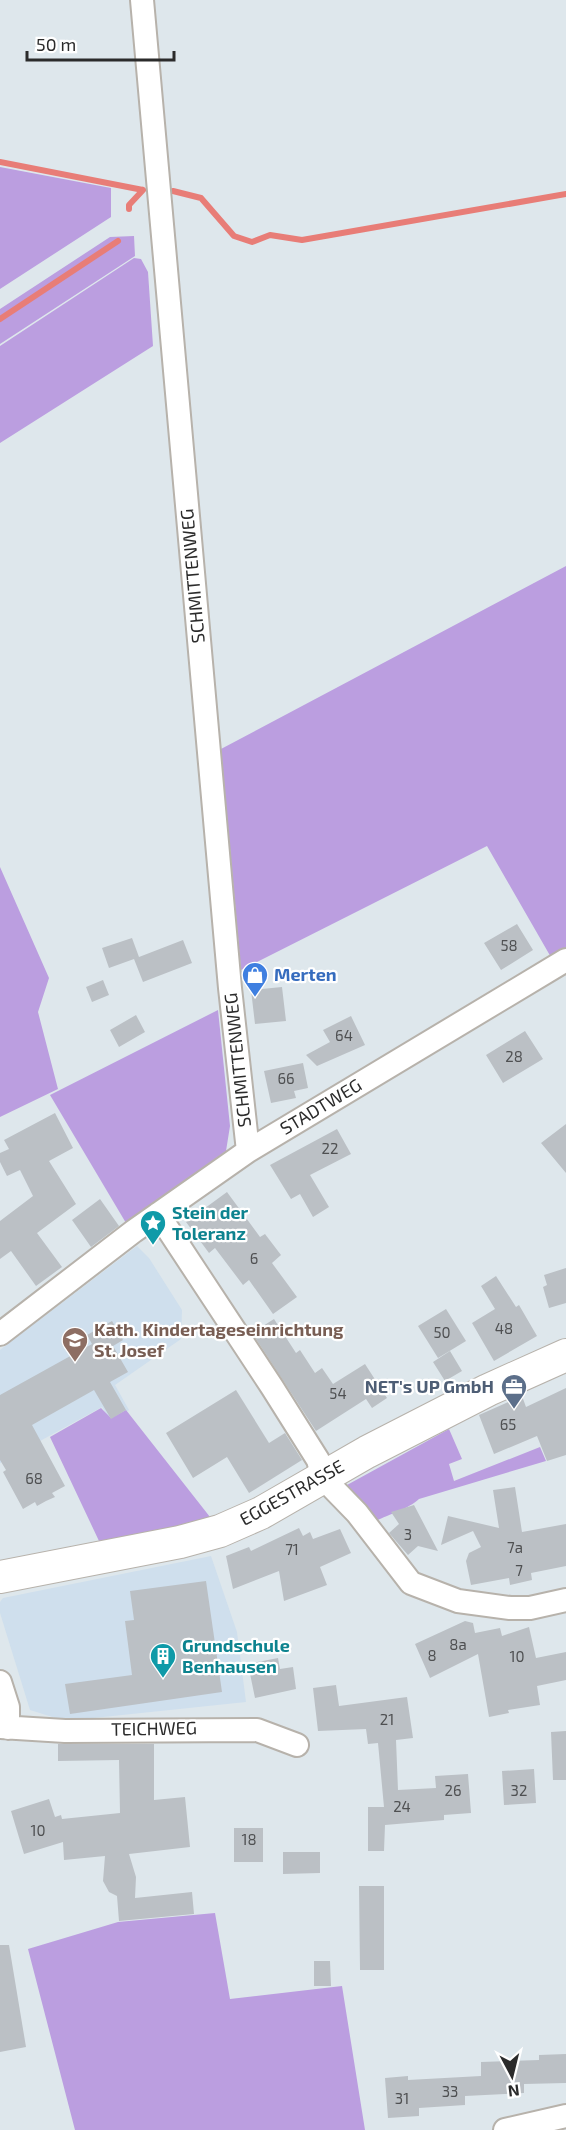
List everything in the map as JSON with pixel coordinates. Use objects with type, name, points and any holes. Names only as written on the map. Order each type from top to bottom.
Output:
[{"type":"main road","name":"EGGESTRASSE","points":[[0,1577],[180,1542],[220,1531],[261,1513],[488,1390],[566,1355]]},
{"type":"street","name":"SCHMITTENWEG","points":[[142,0],[230,987],[248,1151]]},
{"type":"street","name":"STADTWEG","points":[[0,1334],[158,1214],[248,1151],[566,960]]},
{"type":"street","points":[[158,1214],[278,1396],[318,1460],[323,1478],[357,1513],[411,1583],[458,1601],[510,1608],[530,1608],[566,1600]]},
{"type":"street","name":"TEICHWEG","points":[[0,1682],[8,1707],[4,1727],[65,1731],[257,1730],[297,1745]]},
{"type":"street","points":[[506,2130],[566,2116]]},
{"type":"shaded area","points":[[0,167],[111,188],[111,217],[0,289]]},
{"type":"shaded area","points":[[134,236],[135,256],[0,344],[0,309],[110,237]]},
{"type":"shaded area","points":[[134,258],[141,259],[148,272],[153,346],[0,443],[0,346]]},
{"type":"shaded area","points":[[566,566],[566,950],[552,959],[487,846],[241,970],[221,749]]},
{"type":"shaded area","points":[[0,867],[49,978],[38,1012],[58,1089],[0,1117]]},
{"type":"shaded area","points":[[218,1010],[230,1126],[226,1151],[126,1223],[50,1095]]},
{"type":"shaded area","name":"Kath. Kindertageseinrichtung St. Josef","points":[[137,1246],[149,1258],[182,1310],[181,1339],[115,1385],[129,1410],[111,1420],[102,1407],[0,1463],[0,1350]]},
{"type":"shaded area","points":[[101,1408],[111,1418],[126,1410],[210,1517],[170,1530],[99,1541],[50,1437]]},
{"type":"shaded area","points":[[449,1429],[462,1459],[449,1464],[454,1481],[540,1447],[546,1461],[419,1499],[372,1523],[345,1491],[347,1485]]},
{"type":"shaded area","points":[[211,1556],[237,1632],[246,1702],[65,1721],[30,1710],[0,1613],[0,1602],[3,1598]]},
{"type":"shaded area","points":[[215,1913],[230,1999],[342,1986],[365,2130],[75,2130],[28,1949],[118,1922]]},
{"type":"building","points":[[517,924],[533,950],[501,970],[484,943]]},
{"type":"building","points":[[132,938],[139,957],[183,940],[192,963],[143,982],[134,959],[109,968],[102,948]]},
{"type":"building","points":[[103,980],[109,995],[92,1002],[86,987]]},
{"type":"building","points":[[282,987],[286,1021],[255,1024],[251,990]]},
{"type":"building","points":[[136,1015],[145,1032],[119,1047],[110,1030]]},
{"type":"building","points":[[351,1016],[365,1045],[317,1066],[306,1055],[330,1042],[323,1030]]},
{"type":"building","points":[[525,1031],[543,1059],[503,1083],[486,1055]]},
{"type":"building","points":[[303,1063],[308,1088],[294,1091],[296,1098],[271,1103],[264,1071]]},
{"type":"building","points":[[55,1113],[73,1148],[49,1161],[76,1204],[37,1233],[62,1267],[36,1286],[11,1251],[0,1259],[0,1221],[33,1196],[20,1170],[7,1176],[0,1162],[0,1153],[9,1149],[4,1140]]},
{"type":"building","points":[[566,1124],[566,1173],[541,1143]]},
{"type":"building","points":[[337,1129],[351,1154],[310,1175],[329,1207],[313,1217],[300,1194],[291,1199],[270,1165]]},
{"type":"building","points":[[227,1192],[260,1237],[265,1234],[281,1255],[272,1263],[297,1297],[273,1314],[249,1280],[243,1285],[215,1248],[209,1253],[186,1222]]},
{"type":"building","points":[[100,1199],[119,1226],[91,1247],[72,1220]]},
{"type":"building","points":[[566,1268],[566,1303],[549,1308],[543,1287],[547,1285],[544,1275]]},
{"type":"building","points":[[496,1276],[516,1307],[519,1305],[537,1336],[494,1361],[472,1323],[495,1309],[481,1286]]},
{"type":"building","points":[[446,1309],[466,1341],[438,1358],[418,1326]]},
{"type":"building","points":[[274,1319],[296,1353],[300,1350],[315,1373],[322,1368],[333,1384],[365,1364],[387,1398],[372,1408],[366,1399],[316,1431],[252,1333]]},
{"type":"building","points":[[112,1321],[123,1340],[113,1346],[128,1372],[110,1382],[126,1410],[111,1419],[94,1390],[32,1425],[65,1486],[52,1493],[55,1497],[37,1506],[35,1502],[23,1509],[3,1472],[6,1470],[0,1460],[0,1395],[92,1344],[87,1335]]},
{"type":"building","points":[[450,1351],[462,1371],[445,1381],[433,1362]]},
{"type":"building","points":[[566,1388],[566,1455],[547,1461],[537,1436],[494,1454],[479,1415],[522,1396],[526,1407]]},
{"type":"building","points":[[236,1390],[269,1443],[285,1433],[302,1460],[249,1493],[227,1457],[193,1478],[166,1433]]},
{"type":"building","points":[[515,1487],[522,1532],[566,1524],[566,1566],[531,1573],[532,1580],[510,1585],[509,1578],[471,1585],[466,1561],[469,1553],[481,1547],[473,1531],[441,1545],[448,1516],[499,1528],[493,1490]]},
{"type":"building","points":[[414,1505],[438,1551],[418,1546],[408,1555],[389,1533],[399,1524],[391,1512]]},
{"type":"building","points":[[299,1528],[303,1536],[310,1532],[313,1539],[340,1529],[351,1553],[320,1567],[327,1585],[284,1601],[279,1571],[233,1589],[226,1556],[249,1547],[251,1551]]},
{"type":"building","points":[[206,1581],[222,1692],[70,1714],[65,1684],[132,1675],[125,1621],[134,1620],[130,1591]]},
{"type":"building","points":[[465,1621],[473,1623],[475,1633],[500,1628],[502,1636],[529,1627],[536,1658],[566,1652],[566,1680],[537,1686],[540,1705],[508,1710],[509,1713],[489,1717],[478,1654],[430,1678],[415,1644]]},
{"type":"building","points":[[278,1658],[280,1669],[293,1667],[296,1689],[255,1698],[248,1664]]},
{"type":"building","points":[[336,1685],[339,1706],[407,1697],[413,1738],[396,1740],[398,1790],[436,1788],[435,1776],[468,1774],[471,1813],[444,1815],[444,1820],[385,1825],[384,1851],[368,1851],[368,1807],[384,1807],[378,1743],[368,1744],[366,1729],[318,1731],[313,1688]]},
{"type":"building","points":[[566,1731],[566,1780],[553,1780],[551,1732]]},
{"type":"building","points":[[58,1744],[154,1744],[154,1800],[185,1797],[190,1847],[129,1854],[136,1877],[135,1898],[192,1892],[194,1914],[119,1921],[117,1896],[109,1892],[103,1881],[105,1856],[64,1860],[63,1842],[24,1854],[11,1811],[49,1799],[55,1817],[61,1815],[62,1819],[120,1813],[119,1760],[58,1761]]},
{"type":"building","points":[[534,1769],[536,1803],[504,1805],[502,1771]]},
{"type":"building","points":[[234,1828],[263,1828],[263,1862],[234,1862]]},
{"type":"building","points":[[283,1852],[320,1852],[320,1873],[283,1874]]},
{"type":"building","points":[[359,1886],[384,1886],[384,1970],[360,1970]]},
{"type":"building","points":[[0,1945],[9,1945],[26,2047],[0,2052]]},
{"type":"building","points":[[314,1961],[330,1961],[331,1986],[314,1986]]},
{"type":"building","points":[[566,2054],[566,2083],[524,2084],[524,2093],[465,2096],[465,2105],[419,2108],[419,2116],[388,2118],[385,2078],[408,2076],[408,2080],[481,2076],[481,2062],[539,2060],[539,2055]]},
{"type":"waterway","points":[[0,162],[143,190]]},
{"type":"waterway","points":[[129,209],[129,205],[143,190]]},
{"type":"waterway","points":[[173,191],[201,198],[234,236],[252,242],[270,235],[302,240],[566,194]]},
{"type":"waterway","points":[[0,319],[118,241]]},
{"type":"place","name":"Merten","points":[[255,998]]},
{"type":"place","name":"Stein der Toleranz","points":[[153,1246]]},
{"type":"place","name":"Kath. Kindertageseinrichtung St. Josef","points":[[75,1363]]},
{"type":"place","name":"NET's UP GmbH","points":[[514,1410]]},
{"type":"place","name":"Grundschule Benhausen","points":[[163,1679]]}]
